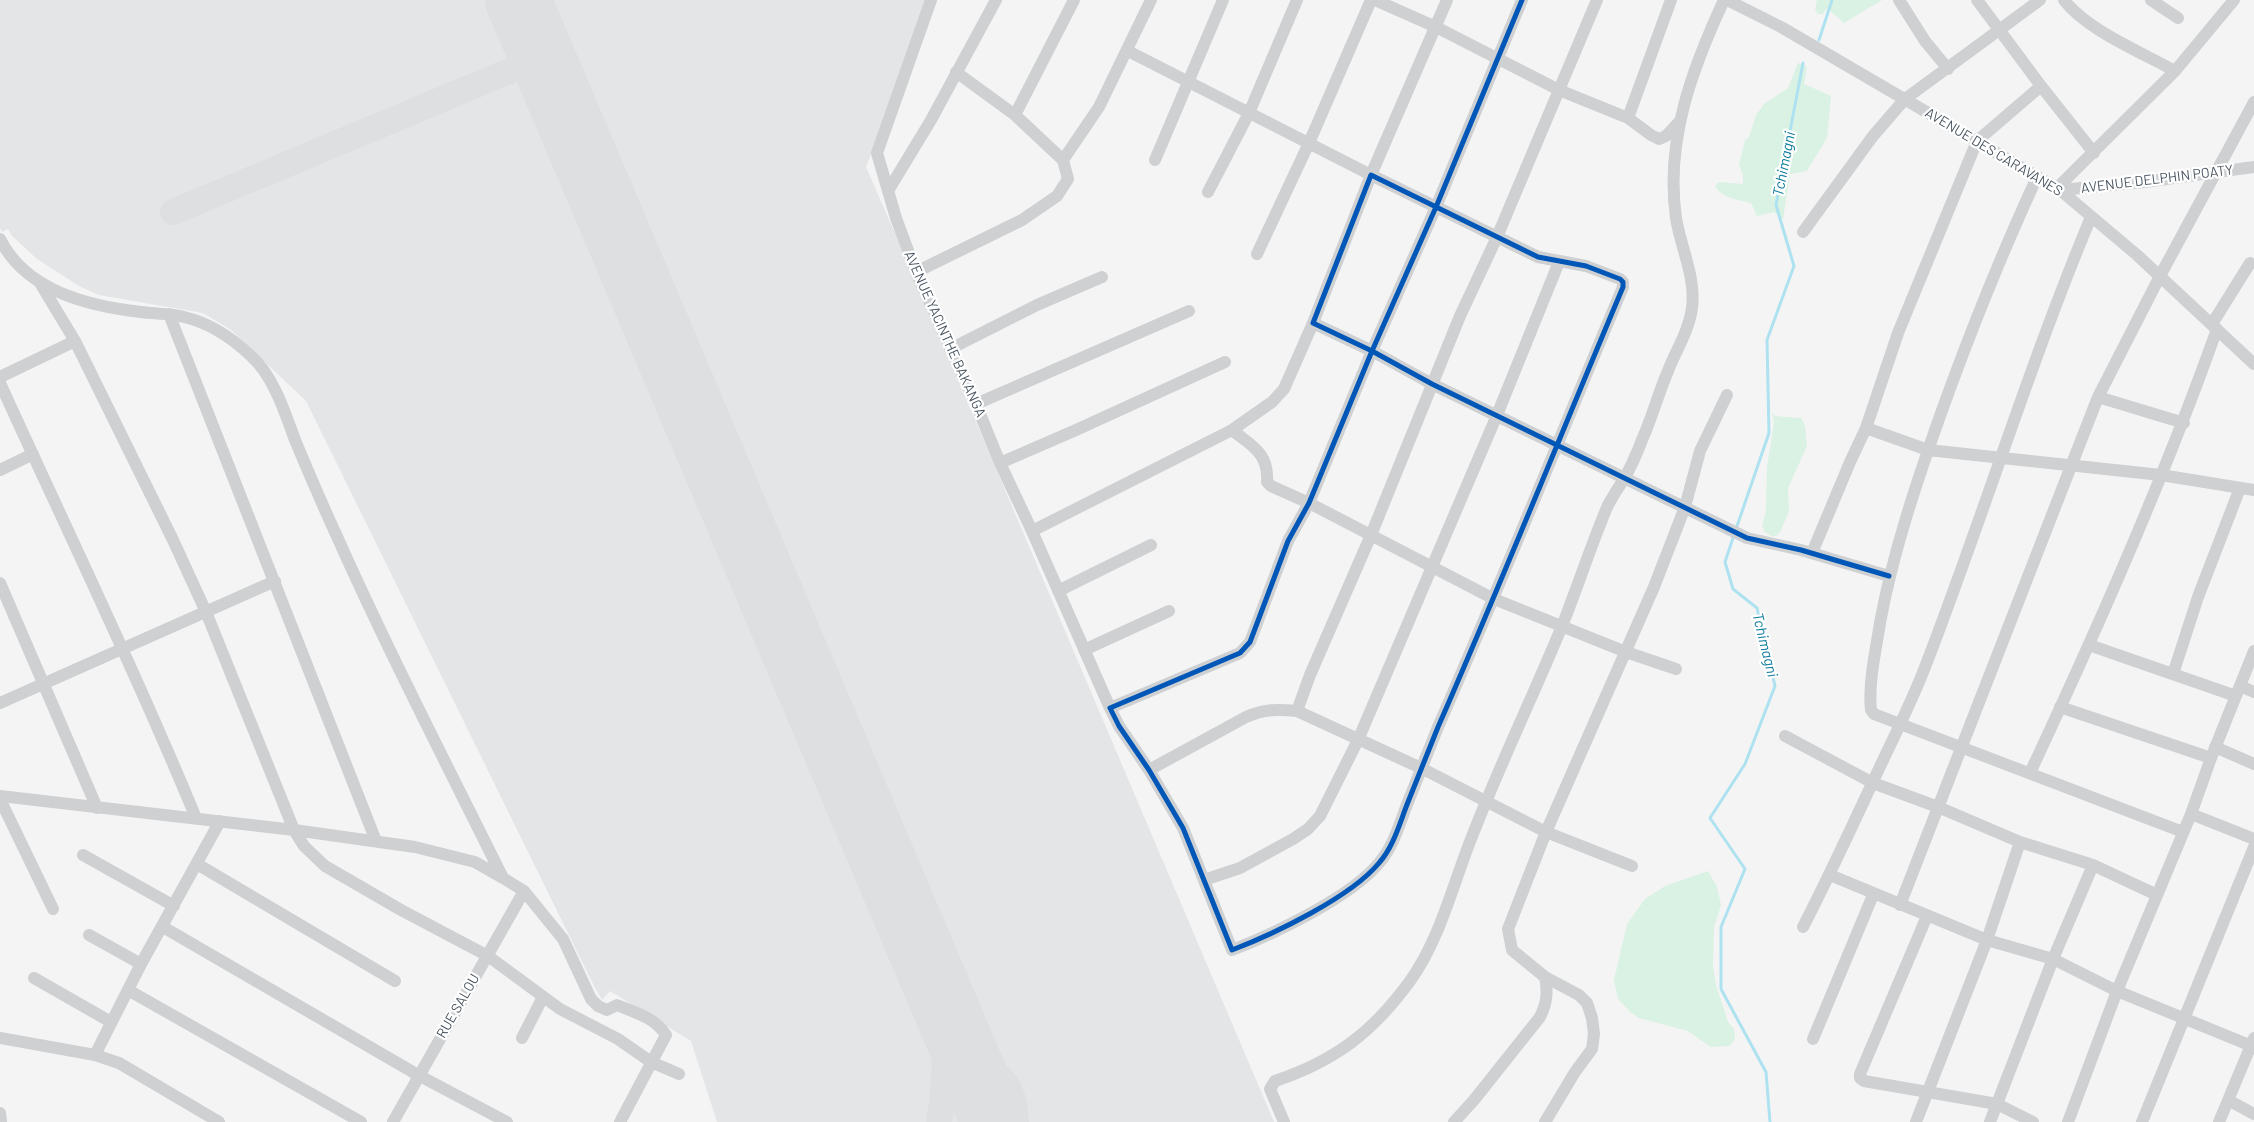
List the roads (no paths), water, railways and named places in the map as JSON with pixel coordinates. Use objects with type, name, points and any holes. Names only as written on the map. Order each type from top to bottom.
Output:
[{"type":"street","name":"AVENUE YACINTHE BAKANGA","points":[[931,0],[877,153],[916,272],[976,404],[1000,463],[1110,708],[1119,726],[1149,770]]},
{"type":"street","points":[[888,191],[931,120],[996,0]]},
{"type":"street","points":[[1015,115],[1074,0]]},
{"type":"street","points":[[1063,160],[1099,107],[1128,51],[1151,0]]},
{"type":"street","points":[[1155,160],[1223,0]]},
{"type":"street","points":[[1208,192],[1249,113],[1297,0]]},
{"type":"street","points":[[1257,254],[1309,143],[1371,0]]},
{"type":"street","points":[[1375,0],[1436,27],[1497,60],[1559,90],[1628,118],[1650,135],[1659,139],[1666,136],[1679,122]]},
{"type":"street","points":[[1032,531],[1232,430],[1272,402],[1284,389],[1313,323],[1371,175],[1447,0]]},
{"type":"street","points":[[1110,708],[1232,656],[1246,648],[1250,642],[1288,541],[1309,503],[1372,351],[1436,207],[1522,0]]},
{"type":"street","points":[[1297,711],[1310,675],[1371,535],[1460,316],[1497,237],[1597,0]]},
{"type":"street","points":[[1628,118],[1672,0]]},
{"type":"street","points":[[1284,1122],[1270,1089],[1271,1084],[1326,1060],[1352,1044],[1375,1023],[1410,981],[1425,957],[1487,800],[1561,627],[1609,504],[1625,478],[1643,438],[1668,369],[1687,329],[1692,308],[1692,288],[1676,222],[1672,183],[1679,122],[1700,52],[1725,0]]},
{"type":"street","name":"AVENUE DES CARAVANES","points":[[1725,0],[1781,27],[2058,189],[2160,276],[2254,364]]},
{"type":"street","points":[[1899,0],[1925,41],[1948,69]]},
{"type":"street","points":[[1977,0],[2094,153]]},
{"type":"street","points":[[1804,232],[1873,136],[1904,100],[2040,0]]},
{"type":"street","points":[[2064,0],[2073,12],[2091,25],[2175,71]]},
{"type":"street","points":[[2058,189],[2175,71],[2234,0]]},
{"type":"street","points":[[2154,1],[2178,18]]},
{"type":"street","points":[[1128,51],[1371,175],[1538,257],[1586,266],[1620,279],[1623,282],[1623,287],[1556,445],[1494,599],[1421,768],[1389,851],[1371,872],[1316,910],[1273,933],[1232,950],[1183,828],[1149,770],[1261,710],[1297,711],[1421,768],[1487,800],[1546,832],[1632,866]]},
{"type":"street","points":[[916,272],[1022,220],[1057,196],[1068,179],[1063,160],[1015,115],[956,72]]},
{"type":"street","points":[[1812,553],[1866,428],[1898,333],[1977,141],[2041,86]]},
{"type":"street","points":[[1900,905],[2098,397],[2160,276],[2254,102]]},
{"type":"street","name":"AVENUE DELPHIN POATY","points":[[2058,189],[2254,167]]},
{"type":"street","points":[[2037,177],[2007,242],[1967,340],[1907,512],[1889,576],[1876,647],[1870,703],[1871,710],[1874,714],[2183,832]]},
{"type":"street","points":[[1803,927],[1830,875],[1901,724],[1927,663],[2003,457],[2058,297],[2091,217]]},
{"type":"street","points":[[0,240],[16,265],[40,283],[78,299],[116,309],[184,317],[222,333],[251,355],[267,374],[281,402],[325,511],[360,590],[503,878]]},
{"type":"street","points":[[1204,880],[1240,868],[1293,839],[1308,829],[1320,816],[1358,740],[1497,415],[1559,262]]},
{"type":"street","points":[[2030,773],[2089,645],[2184,423],[2214,327],[2250,263]]},
{"type":"street","points":[[950,349],[1037,304],[1102,277]]},
{"type":"street","points":[[40,283],[75,341],[206,612],[294,830],[304,846],[325,866],[401,910],[488,956],[560,1009],[618,1039],[650,1062],[679,1074]]},
{"type":"street","points":[[976,404],[1189,311]]},
{"type":"street","points":[[169,314],[376,841]]},
{"type":"street","points":[[1313,323],[1372,351],[1432,384],[1747,538],[1812,553],[1889,576]]},
{"type":"street","points":[[75,341],[1,385],[123,648],[196,818]]},
{"type":"street","points":[[1000,463],[1225,362]]},
{"type":"street","points":[[1545,1122],[1575,1072],[1592,1049],[1594,1034],[1592,1018],[1587,1003],[1569,988],[1545,977],[1512,950],[1508,940],[1508,929],[1546,832],[1626,652],[1685,507],[1700,451],[1727,395]]},
{"type":"street","points":[[2098,397],[2184,423]]},
{"type":"street","points":[[1866,428],[1928,450],[2161,475],[2254,490]]},
{"type":"street","points":[[1232,430],[1259,452],[1265,460],[1268,470],[1267,482],[1271,486],[1309,503],[1494,599],[1561,627],[1676,670]]},
{"type":"street","points":[[0,470],[33,454]]},
{"type":"street","points":[[2173,674],[2198,597],[2240,488]]},
{"type":"street","points":[[1058,591],[1151,545]]},
{"type":"street","points":[[0,703],[275,582]]},
{"type":"street","points":[[0,583],[97,808]]},
{"type":"street","points":[[1084,650],[1169,611]]},
{"type":"street","points":[[2089,645],[2173,674],[2238,691],[2254,692]]},
{"type":"street","points":[[2068,1122],[2117,991],[2191,814],[2213,753],[2254,652]]},
{"type":"street","points":[[2060,707],[2254,764]]},
{"type":"street","points":[[1785,736],[1873,783],[1938,807],[2020,842],[2093,865],[2157,895]]},
{"type":"street","points":[[0,798],[196,818],[376,841],[450,854],[475,862],[524,891],[563,939],[591,999],[598,1006],[607,1010],[616,1005],[659,1024],[666,1036],[650,1062],[620,1122]]},
{"type":"street","points":[[0,798],[53,909]]},
{"type":"street","points":[[2191,814],[2254,839]]},
{"type":"street","points":[[95,1055],[141,964],[220,822]]},
{"type":"street","points":[[1916,1122],[1987,940],[2020,842]]},
{"type":"street","points":[[2142,1122],[2254,847]]},
{"type":"street","points":[[83,855],[174,906]]},
{"type":"street","points":[[197,864],[395,981]]},
{"type":"street","points":[[1990,1122],[2053,959],[2093,865]]},
{"type":"street","points":[[1830,875],[1873,895],[1987,940],[2053,959],[2117,991],[2253,1044],[2219,1122]]},
{"type":"street","name":"RUE SALOU","points":[[393,1122],[418,1074],[524,891]]},
{"type":"street","points":[[1813,1039],[1873,895]]},
{"type":"street","points":[[1927,916],[1860,1074],[1860,1078],[1864,1081],[1928,1094],[1996,1104],[2033,1122]]},
{"type":"street","points":[[163,927],[418,1074],[507,1122]]},
{"type":"street","points":[[89,934],[141,964]]},
{"type":"street","points":[[1454,1122],[1474,1100],[1540,1017],[1546,1005],[1548,991],[1545,977]]},
{"type":"street","points":[[34,978],[111,1022]]},
{"type":"street","points":[[128,990],[361,1122]]},
{"type":"street","points":[[522,1038],[543,997]]},
{"type":"street","points":[[0,1038],[95,1055],[119,1063],[204,1118],[219,1122]]},
{"type":"street","points":[[2228,1100],[2254,1114]]},
{"type":"street","points":[[0,1113],[1,1122]]},
{"type":"waterway","name":"Tchimagni","points":[[1819,40],[1832,0]]},
{"type":"waterway","name":"Tchimagni","points":[[1736,529],[1769,433],[1767,340],[1794,266],[1776,205],[1803,63]]},
{"type":"waterway","name":"Tchimagni","points":[[1734,535],[1725,562],[1733,589],[1757,608],[1775,686],[1745,764],[1710,818],[1745,869],[1721,927],[1721,989],[1766,1072],[1770,1122]]}]
